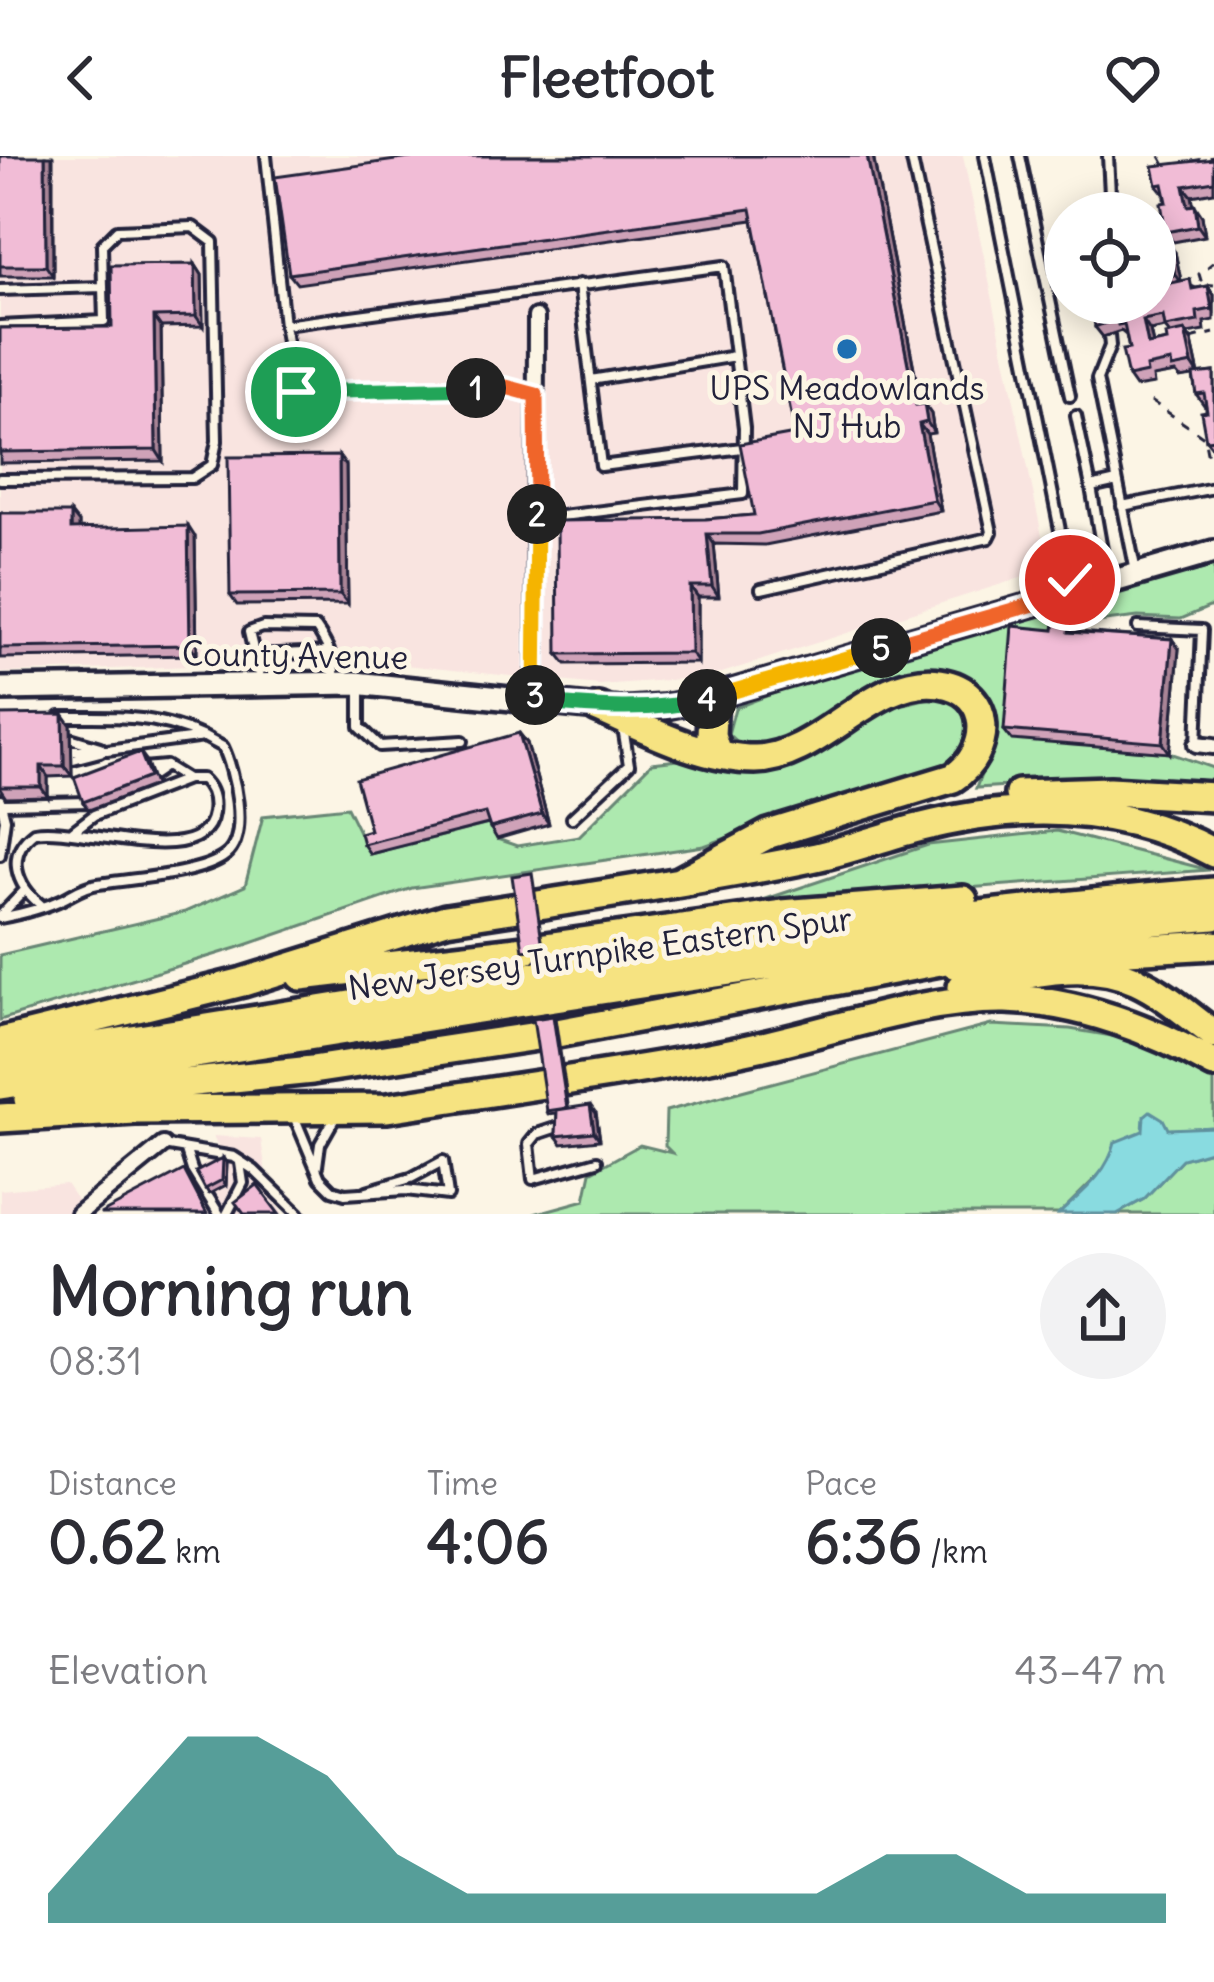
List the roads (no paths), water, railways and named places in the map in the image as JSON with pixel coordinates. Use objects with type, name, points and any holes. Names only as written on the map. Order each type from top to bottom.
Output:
[{"type":"highway","points":[[612,712],[717,753],[743,758],[777,756],[884,696],[925,682],[946,684],[964,693],[976,708],[982,726],[978,754],[953,778],[770,834],[679,882]]},
{"type":"highway","points":[[713,697],[710,732],[717,753]]},
{"type":"highway","points":[[679,882],[895,815],[968,800],[1086,790],[1214,797]]},
{"type":"highway","points":[[0,1042],[244,982],[446,919],[817,857],[954,819],[1058,811],[1118,818],[1208,850]]},
{"type":"highway","points":[[244,982],[837,908],[1214,882]]},
{"type":"highway","name":"New Jersey Turnpike Eastern Spur","points":[[0,1060],[802,938],[1214,892]]},
{"type":"highway","name":"New Jersey Turnpike Eastern Spur","points":[[0,1085],[298,1034],[773,963],[1004,934],[1214,916]]},
{"type":"highway","points":[[0,1102],[312,1070],[547,1035],[1011,949],[1214,926]]},
{"type":"highway","points":[[862,976],[1006,957],[1214,945]]},
{"type":"highway","points":[[874,1019],[955,988],[1053,970],[1092,969],[1145,985],[1214,1034]]},
{"type":"highway","points":[[0,1118],[414,1104],[721,1055],[976,1001],[1036,1002],[1125,1024],[1214,1064]]},
{"type":"main road","name":"County Avenue","points":[[0,689],[212,676],[262,684],[360,683],[612,712],[665,707],[1214,552]]},
{"type":"street","points":[[535,702],[536,317]]},
{"type":"street","points":[[1197,744],[1214,746]]},
{"type":"street","points":[[78,1214],[163,1144]]},
{"type":"lane","points":[[266,156],[296,392],[506,387],[536,395]]},
{"type":"lane","points":[[761,589],[989,538],[992,532],[911,156]]},
{"type":"lane","points":[[985,156],[1072,593]]},
{"type":"lane","points":[[1020,156],[1070,396]]},
{"type":"lane","points":[[1108,156],[1110,192]]},
{"type":"lane","points":[[0,326],[104,321],[101,245],[117,230],[194,227],[213,242],[217,441],[212,465],[193,478],[0,479]]},
{"type":"lane","points":[[284,326],[724,266],[744,428],[742,494],[537,519]]},
{"type":"lane","points":[[579,284],[601,466],[742,448]]},
{"type":"lane","points":[[0,290],[103,287]]},
{"type":"lane","points":[[1109,336],[1110,346],[1096,379],[1136,574]]},
{"type":"lane","points":[[590,380],[735,356]]},
{"type":"lane","points":[[1076,416],[1102,550]]},
{"type":"lane","points":[[1090,487],[1117,481]]},
{"type":"lane","points":[[1122,506],[1214,488]]},
{"type":"lane","points":[[1138,626],[1202,630],[1197,744]]},
{"type":"lane","points":[[262,684],[249,632],[263,627],[316,628],[335,669],[334,682]]},
{"type":"lane","points":[[255,655],[329,652]]},
{"type":"lane","points":[[360,683],[360,727],[380,746],[463,741]]},
{"type":"lane","points":[[572,818],[628,765],[612,712]]},
{"type":"lane","points":[[0,917],[94,884],[202,865],[226,855],[237,825],[235,780],[224,747],[206,736],[162,725],[149,716],[44,717]]},
{"type":"lane","points":[[47,736],[71,736],[107,749]]},
{"type":"lane","points":[[47,750],[107,749],[206,736]]},
{"type":"lane","points":[[47,763],[71,762],[107,749]]},
{"type":"lane","points":[[130,786],[166,766]]},
{"type":"lane","points":[[126,774],[166,766],[188,779]]},
{"type":"lane","points":[[42,906],[25,890],[16,870],[24,840],[46,830],[172,845],[198,839],[213,818],[213,796],[202,779],[188,779],[94,815],[73,831]]},
{"type":"lane","points":[[65,803],[82,791]]},
{"type":"lane","points":[[0,855],[2,802],[86,803],[108,794]]},
{"type":"lane","points":[[0,917],[25,890]]},
{"type":"lane","points":[[292,1110],[318,1173],[338,1192],[448,1195],[443,1161],[411,1178],[368,1191]]},
{"type":"lane","points":[[318,1173],[320,1144],[339,1110]]},
{"type":"lane","points":[[558,1127],[531,1140],[533,1180],[597,1161]]},
{"type":"lane","points":[[163,1144],[240,1161],[299,1214]]},
{"type":"lane","points":[[186,1150],[192,1170],[223,1214],[243,1183],[240,1161]]},
{"type":"water","points":[[1150,1111],[1168,1129],[1214,1127],[1214,1150],[1182,1159],[1144,1199],[1117,1214],[1059,1214],[1100,1173],[1115,1142],[1143,1131],[1144,1116]]},
{"type":"place","name":"UPS Meadowlands NJ Hub","points":[[847,349]]}]
